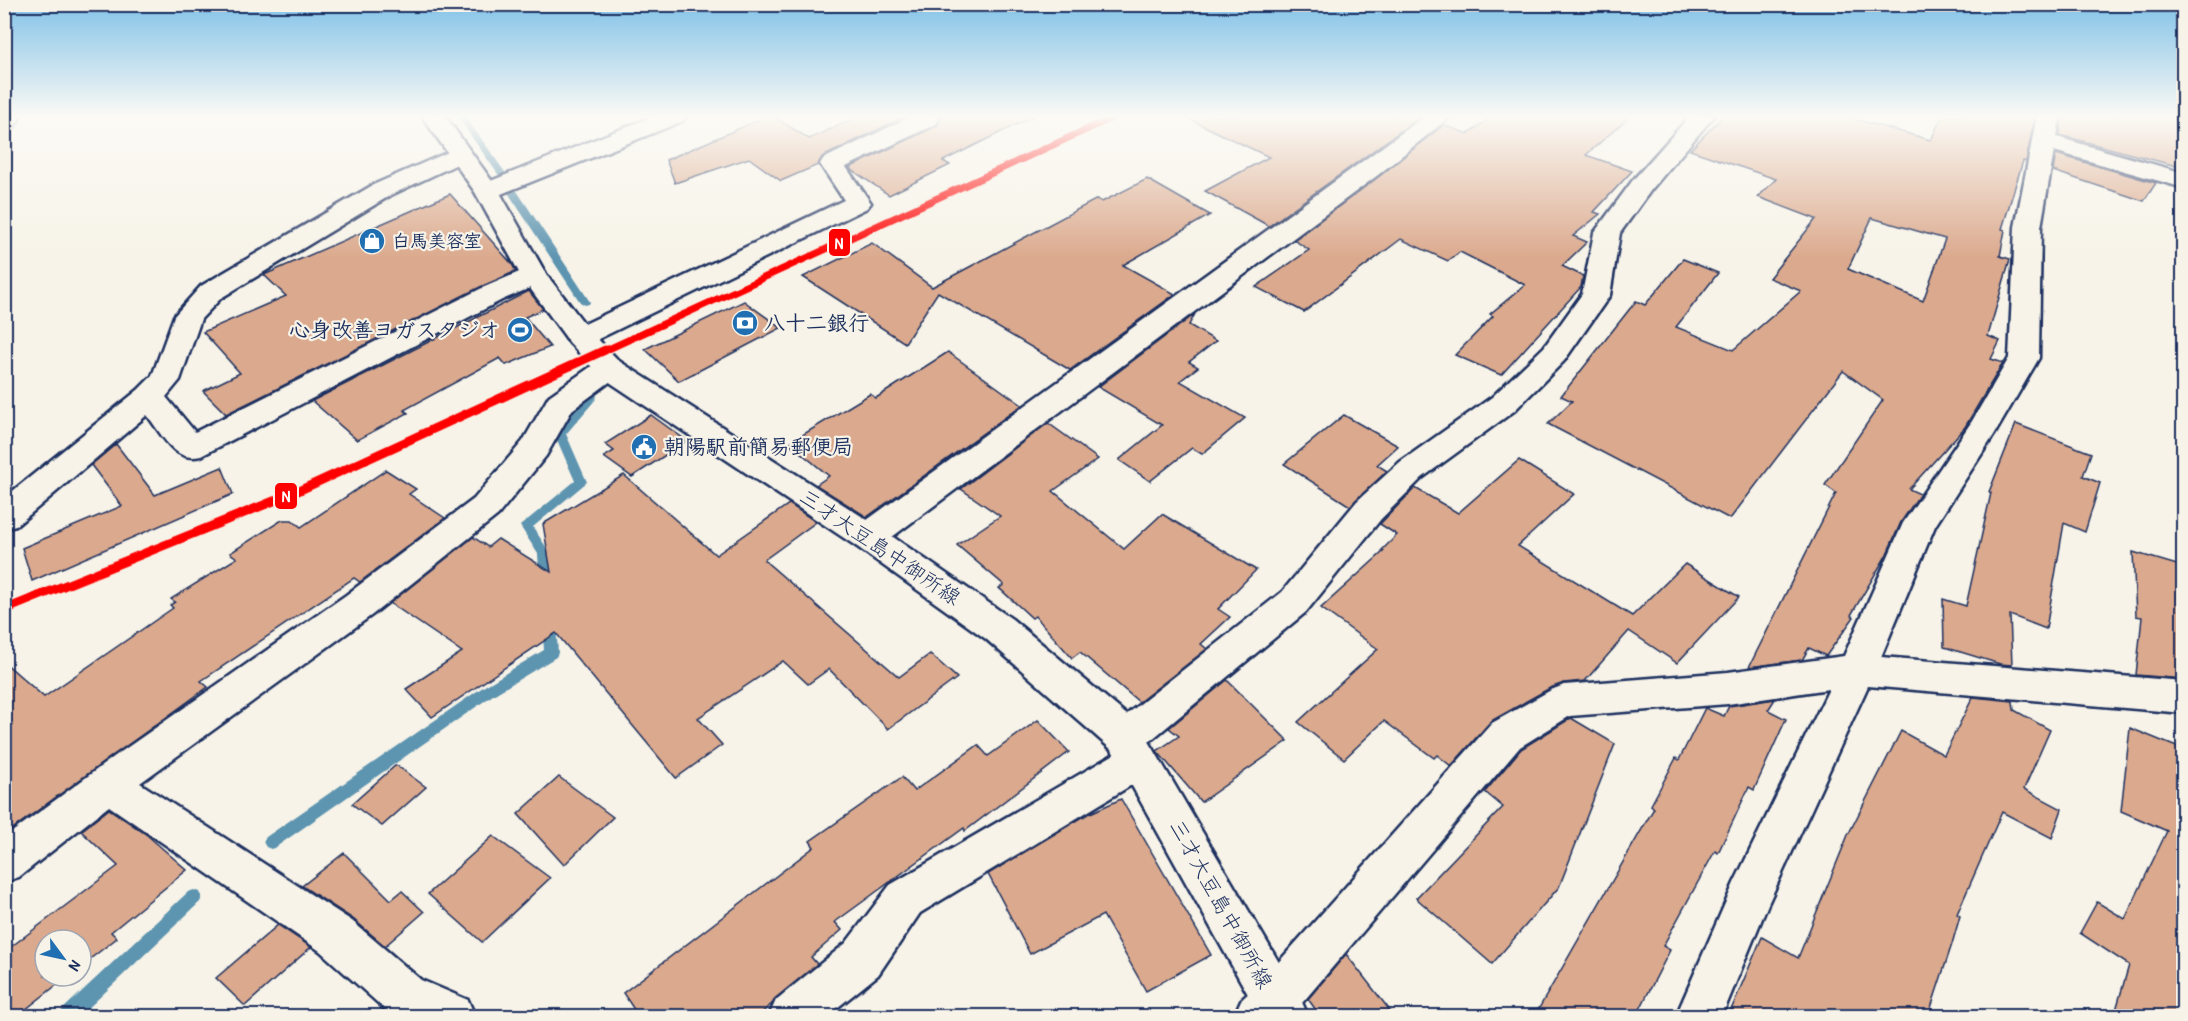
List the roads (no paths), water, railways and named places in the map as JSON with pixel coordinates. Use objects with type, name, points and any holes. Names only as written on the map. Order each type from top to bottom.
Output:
[{"type":"street","points":[[4,517],[149,397],[165,380],[188,316],[211,292],[382,190],[439,164]]},
{"type":"street","name":"三才大豆島中御所線","points":[[467,164],[487,190],[534,276],[580,337],[609,368],[868,537],[999,629],[1132,749],[1272,1011]]},
{"type":"street","points":[[487,190],[554,164]]},
{"type":"street","points":[[580,337],[858,203],[833,164]]},
{"type":"street","points":[[868,537],[1378,164]]},
{"type":"street","points":[[792,1017],[862,959],[905,899],[1132,749],[1294,602],[1369,510],[1418,463],[1503,404],[1554,354],[1596,295],[1607,233],[1661,164]]},
{"type":"street","points":[[1699,1017],[1749,897],[1857,670],[1920,523],[1983,428],[2024,358],[2028,227],[2040,164]]},
{"type":"street","points":[[2138,164],[2184,181]]},
{"type":"street","points":[[149,397],[190,448],[492,294],[534,276]]},
{"type":"street","points":[[4,863],[358,605],[486,507],[535,448],[560,403],[609,368]]},
{"type":"street","points":[[1272,1011],[1506,735],[1564,701],[1728,688],[1857,670],[2184,697]]},
{"type":"street","points":[[110,784],[336,936],[405,997],[452,1017]]},
{"type":"waterway","points":[[495,164],[503,175]]},
{"type":"waterway","points":[[512,191],[585,302]]},
{"type":"waterway","points":[[546,585],[544,553],[526,526],[581,482],[560,433],[592,396]]},
{"type":"waterway","points":[[271,842],[488,691],[551,653],[549,623]]},
{"type":"waterway","points":[[68,1016],[194,897]]},
{"type":"place","name":"白馬美容室","points":[[372,241]]},
{"type":"place","name":"八十二銀行","points":[[745,323]]},
{"type":"place","name":"心身改善ヨガスタジオ","points":[[520,330]]},
{"type":"place","name":"朝陽駅前簡易郵便局","points":[[644,447]]}]
